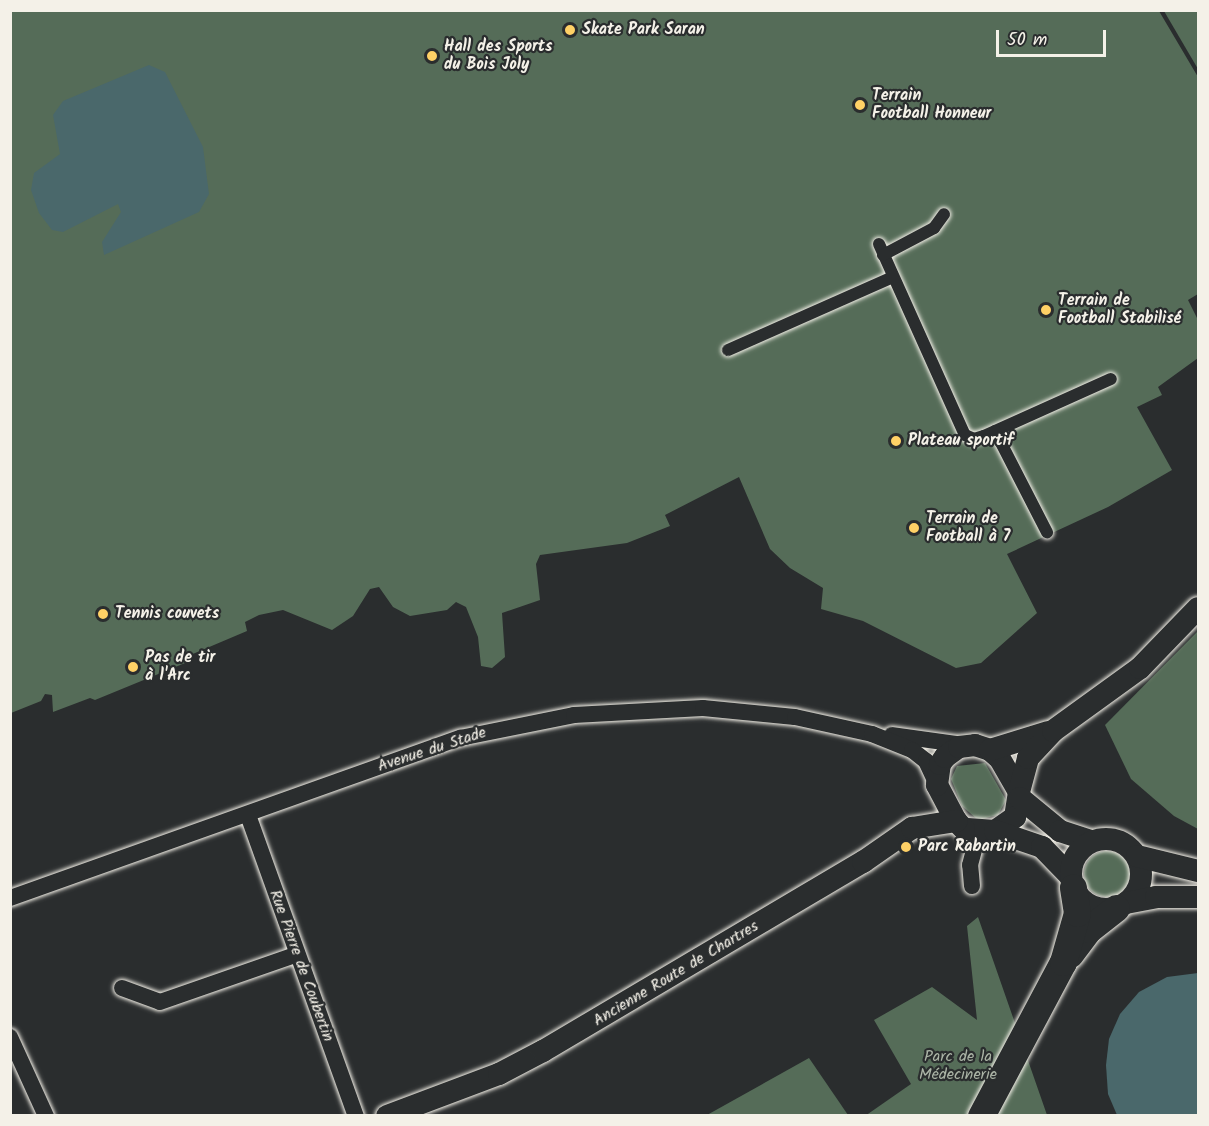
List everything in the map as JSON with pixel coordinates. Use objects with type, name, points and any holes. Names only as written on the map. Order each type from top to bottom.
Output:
[{"type":"highway","points":[[1063,962],[1077,913],[1072,882]]},
{"type":"highway","points":[[981,1116],[1063,962],[1089,929],[1121,906]]},
{"type":"main road","points":[[987,832],[1015,817],[1028,758],[1053,731],[1140,668],[1198,608]]},
{"type":"main road","points":[[912,828],[938,788],[940,764],[945,757],[1053,731]]},
{"type":"main road","points":[[979,748],[1012,774],[1019,795],[1060,831],[1091,841]]},
{"type":"main road","points":[[938,788],[956,821],[964,829],[987,832],[1042,847],[1090,907],[1121,906],[1156,897],[1198,897]]},
{"type":"main road","name":"Ancienne Route de Chartres","points":[[387,1116],[499,1074],[581,1030],[863,862],[912,828],[956,821]]},
{"type":"main road","points":[[1072,882],[1076,856],[1091,841],[1101,838],[1122,842],[1137,856],[1141,866],[1140,887],[1121,906]]},
{"type":"main road","points":[[1137,856],[1198,871]]},
{"type":"street","points":[[944,214],[934,228],[881,250],[965,435],[974,439],[995,431],[1111,379]]},
{"type":"street","points":[[728,350],[893,277]]},
{"type":"street","points":[[995,431],[1047,532]]},
{"type":"street","name":"Avenue du Stade","points":[[10,898],[249,815],[460,738],[578,714],[703,708],[795,717],[872,734],[979,748]]},
{"type":"street","name":"Avenue du Stade","points":[[872,734],[912,750],[926,761],[938,788]]},
{"type":"street","name":"Rue Pierre de Coubertin","points":[[249,815],[295,955],[356,1116]]},
{"type":"street","points":[[972,886],[970,865],[987,832]]},
{"type":"street","points":[[122,988],[160,1002],[295,955]]},
{"type":"street","points":[[10,1037],[46,1116]]},
{"type":"green space","points":[[11,11],[1159,11],[1198,77],[1198,294],[1188,300],[1198,320],[1198,358],[1158,387],[1162,395],[1137,407],[1172,470],[1108,507],[1007,554],[1037,613],[981,663],[956,668],[863,621],[821,609],[823,588],[790,568],[770,549],[739,477],[665,515],[670,526],[627,543],[540,555],[536,564],[540,600],[502,613],[505,657],[492,668],[481,666],[478,637],[466,607],[456,602],[447,610],[410,616],[393,607],[379,587],[370,589],[353,616],[332,630],[283,610],[259,615],[245,622],[247,631],[188,656],[190,661],[95,700],[90,698],[53,712],[52,695],[45,694],[41,701],[11,713]]},
{"type":"green space","points":[[1164,11],[1198,11],[1198,69]]},
{"type":"green space","points":[[1198,631],[1198,829],[1174,816],[1131,779],[1105,725]]},
{"type":"green space","points":[[985,763],[1006,800],[998,815],[978,820],[962,806],[951,779],[957,766]]},
{"type":"green space","points":[[1107,851],[1123,858],[1130,874],[1123,890],[1107,897],[1091,890],[1084,874],[1091,858]]},
{"type":"green space","name":"Parc de la Médecinerie","points":[[978,917],[1047,1115],[865,1116],[911,1084],[874,1020],[932,987],[977,1020],[967,926]]},
{"type":"green space","points":[[809,1058],[848,1115],[707,1115]]},
{"type":"water","points":[[149,65],[165,72],[203,147],[209,194],[199,212],[104,255],[102,242],[121,212],[118,204],[63,232],[52,230],[39,213],[31,190],[34,173],[60,154],[53,115],[63,101]]},
{"type":"water","points":[[1198,973],[1198,1115],[1117,1115],[1108,1094],[1106,1065],[1109,1039],[1120,1014],[1139,992],[1167,977]]},
{"type":"place","name":"Skate Park Saran","points":[[570,30]]},
{"type":"place","name":"Hall des Sports du Bois Joly","points":[[432,56]]},
{"type":"place","name":"Terrain Football Honneur","points":[[860,105]]},
{"type":"place","name":"Terrain de Football Stabilisé","points":[[1046,310]]},
{"type":"place","name":"Plateau sportif","points":[[896,441]]},
{"type":"place","name":"Terrain de Football à 7","points":[[914,528]]},
{"type":"place","name":"Tennis couvets","points":[[103,614]]},
{"type":"place","name":"Pas de tir à l'Arc","points":[[133,667]]},
{"type":"place","name":"Parc Rabartin","points":[[906,847]]}]
